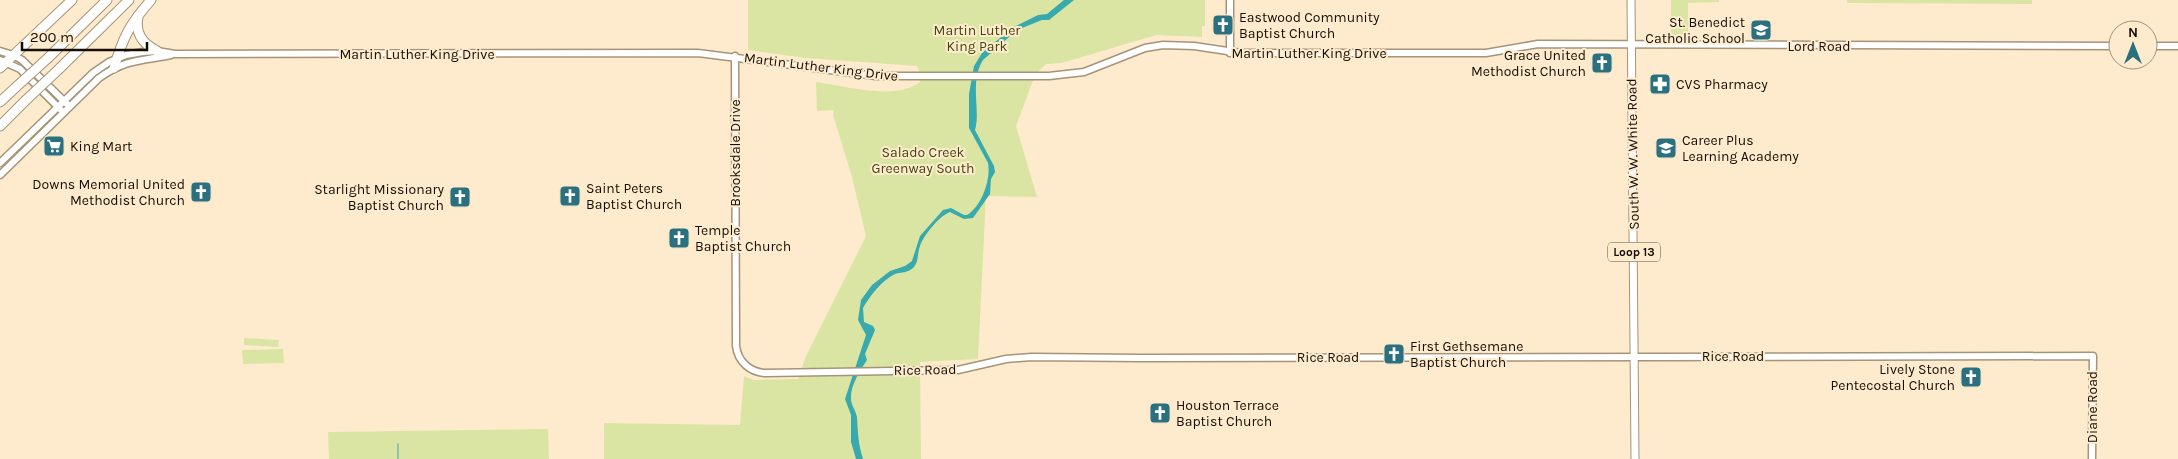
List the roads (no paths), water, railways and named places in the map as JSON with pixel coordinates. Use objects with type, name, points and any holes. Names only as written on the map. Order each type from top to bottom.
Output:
[{"type":"highway","points":[[5,61],[72,0]]},
{"type":"highway","points":[[0,102],[107,0]]},
{"type":"highway","points":[[0,126],[130,0]]},
{"type":"highway","points":[[114,68],[126,33],[151,0]]},
{"type":"highway","points":[[138,16],[137,28],[140,38],[157,51]]},
{"type":"main road","name":"South W. W. White Road","points":[[1631,0],[1635,459]]},
{"type":"street","points":[[1230,0],[1230,53]]},
{"type":"street","name":"Lord Road","points":[[1520,47],[1532,44],[2108,46]]},
{"type":"street","name":"Martin Luther King Drive","points":[[0,176],[99,78],[114,68],[132,61],[175,54],[698,53],[734,56],[876,76],[1045,76],[1084,72],[1145,48],[1163,45],[1194,46],[1230,53],[1486,52],[1520,47]]},
{"type":"street","points":[[2158,46],[2178,46]]},
{"type":"street","points":[[0,51],[5,61],[20,68],[64,112]]},
{"type":"street","name":"Martin Luther King Drive","points":[[0,163],[93,73],[117,58],[134,53],[157,51],[175,54]]},
{"type":"street","name":"Brooksdale Drive","points":[[734,56],[736,346],[738,357],[747,367]]},
{"type":"street","points":[[5,61],[27,64],[69,107]]},
{"type":"street","name":"Rice Road","points":[[747,367],[759,373],[966,369],[1006,359],[1044,356],[1141,358],[2092,356]]},
{"type":"street","name":"Diane Road","points":[[2092,356],[2092,459]]},
{"type":"water","points":[[1064,0],[1074,0],[1049,20],[1042,20],[1017,30],[983,60],[979,69],[976,87],[977,114],[975,130],[994,166],[995,172],[991,179],[990,194],[973,218],[964,219],[950,212],[941,217],[928,231],[919,249],[913,268],[907,272],[895,274],[881,284],[863,308],[864,322],[873,326],[875,330],[865,354],[867,360],[856,379],[851,394],[851,401],[857,417],[859,443],[863,459],[856,459],[851,442],[851,415],[845,399],[866,335],[858,320],[861,300],[872,285],[890,271],[905,266],[912,261],[920,236],[943,210],[951,208],[967,215],[977,205],[987,184],[989,169],[988,163],[969,128],[969,94],[974,66],[982,53],[1012,28],[1038,15],[1047,14]]},
{"type":"waterway","points":[[398,444],[398,459]]},
{"type":"place","name":"Eastwood Community Baptist Church","points":[[1223,25]]},
{"type":"place","name":"St. Benedict Catholic School","points":[[1761,30]]},
{"type":"place","name":"Grace United Methodist Church","points":[[1602,63]]},
{"type":"place","name":"CVS Pharmacy","points":[[1660,84]]},
{"type":"place","name":"King Mart","points":[[54,146]]},
{"type":"place","name":"Career Plus Learning Academy","points":[[1666,148]]},
{"type":"place","name":"Downs Memorial United Methodist Church","points":[[201,192]]},
{"type":"place","name":"Saint Peters Baptist Church","points":[[570,196]]},
{"type":"place","name":"Starlight Missionary Baptist Church","points":[[460,197]]},
{"type":"place","name":"Temple Baptist Church","points":[[679,238]]},
{"type":"place","name":"First Gethsemane Baptist Church","points":[[1394,354]]},
{"type":"place","name":"Lively Stone Pentecostal Church","points":[[1971,377]]},
{"type":"place","name":"Houston Terrace Baptist Church","points":[[1160,413]]},
{"type":"park label","name":"Martin Luther King Park","points":[[977,38]]},
{"type":"park label","name":"Salado Creek Greenway South","points":[[923,160]]}]
